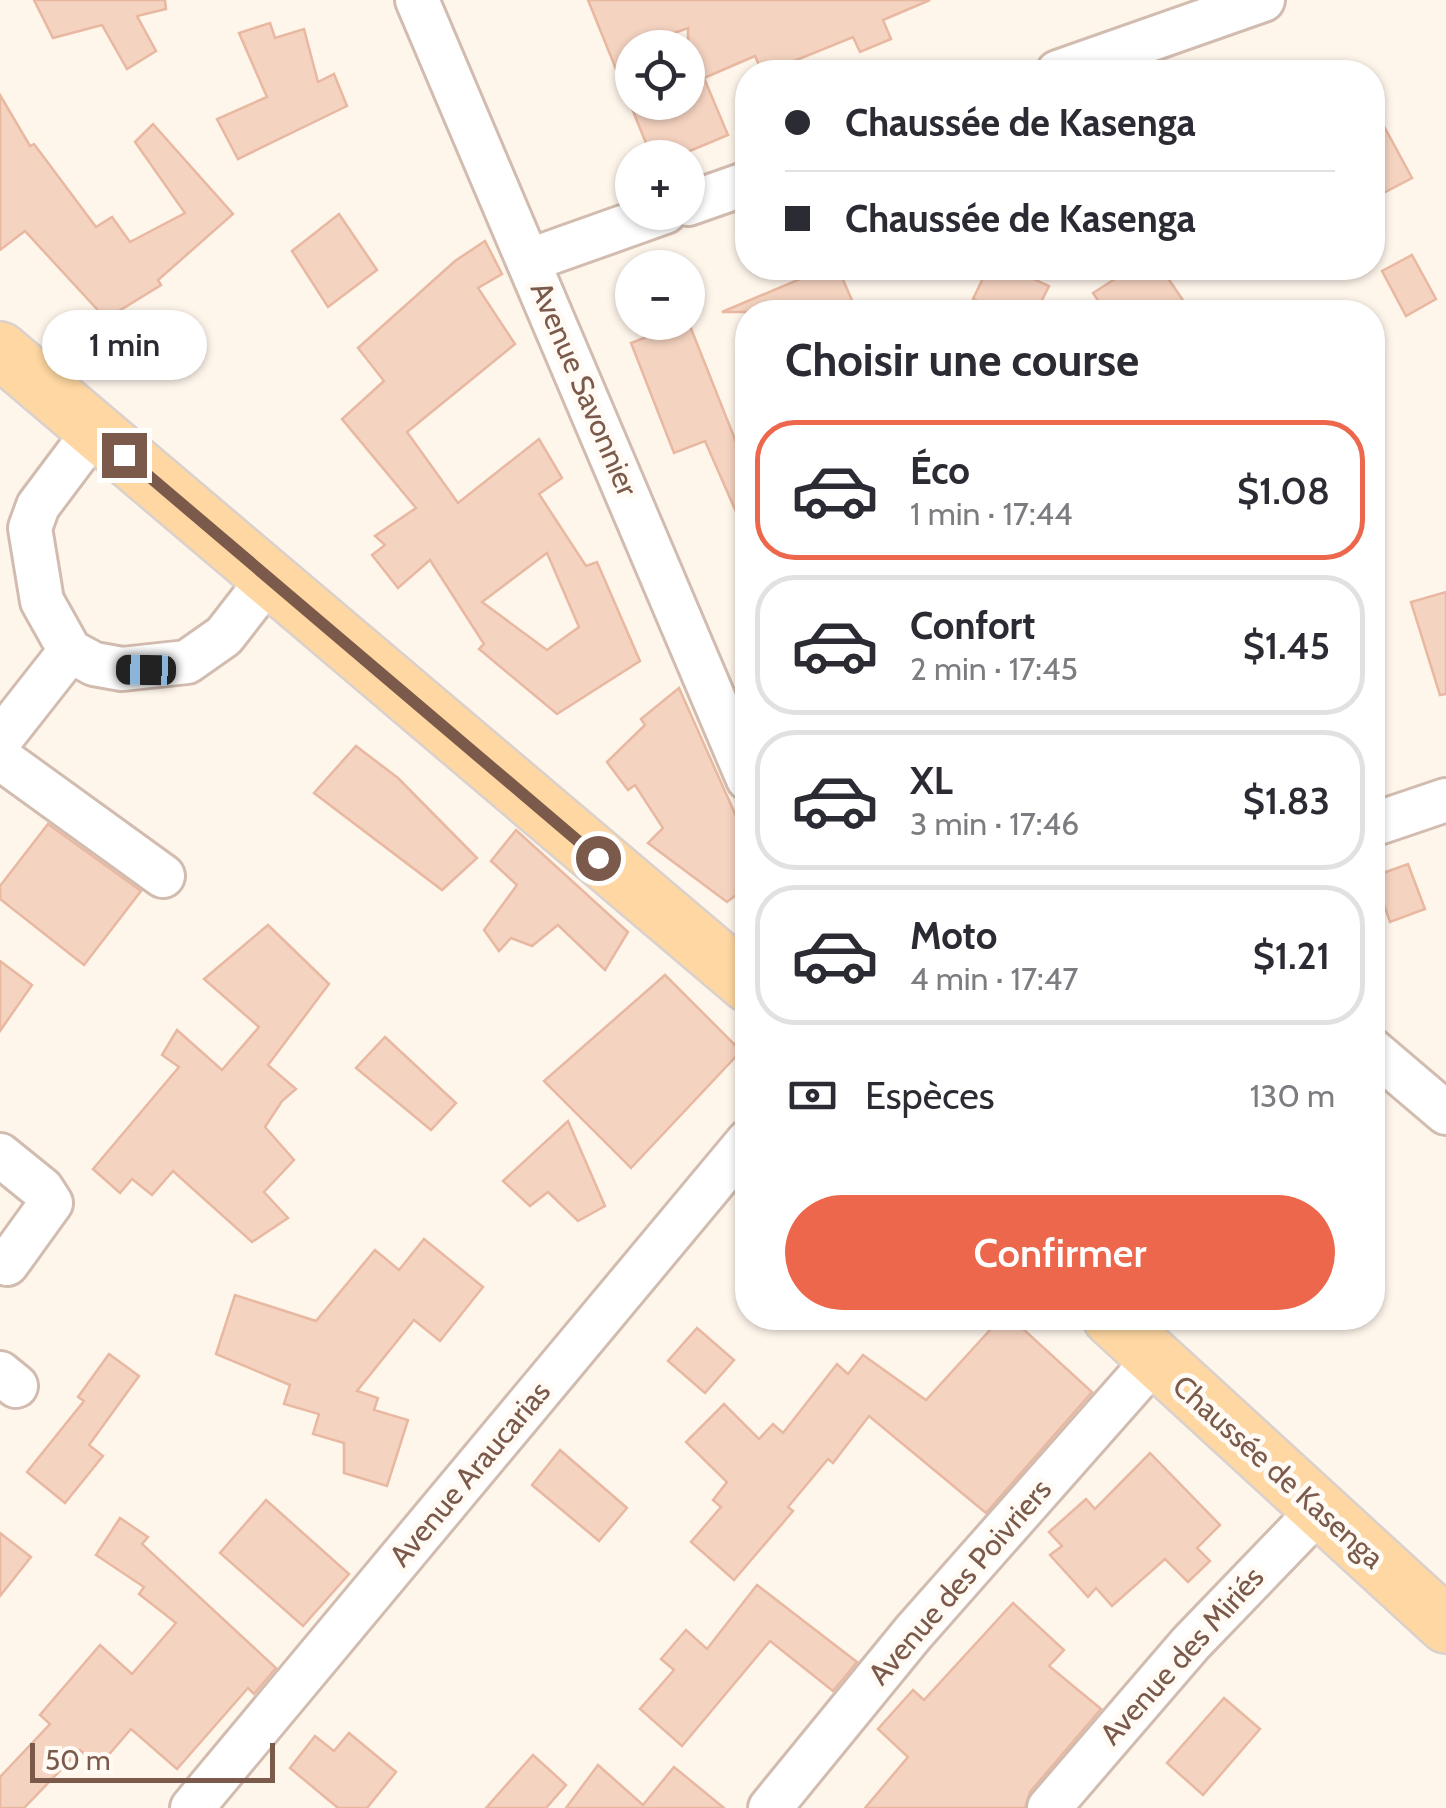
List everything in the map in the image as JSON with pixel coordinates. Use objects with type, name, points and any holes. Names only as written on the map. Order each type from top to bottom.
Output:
[{"type":"main road","points":[[0,350],[735,973]]},
{"type":"main road","name":"Chaussée de Kasenga","points":[[1124,1330],[1446,1626]]},
{"type":"street","name":"Avenue Savonnier","points":[[417,0],[735,747]]},
{"type":"street","points":[[1092,60],[1263,0]]},
{"type":"street","points":[[705,198],[735,188]]},
{"type":"street","points":[[530,260],[615,230]]},
{"type":"street","points":[[94,430],[38,506],[30,528],[42,601],[70,652],[94,664],[122,669],[187,662],[224,636],[269,578]]},
{"type":"street","points":[[0,740],[70,652]]},
{"type":"street","points":[[0,758],[163,876]]},
{"type":"street","points":[[1385,821],[1446,800]]},
{"type":"street","points":[[1385,1061],[1446,1113]]},
{"type":"street","points":[[0,1155],[42,1189],[52,1203],[7,1264]]},
{"type":"street","name":"Avenue Araucarias","points":[[192,1808],[735,1157]]},
{"type":"street","name":"Avenue des Poivriers","points":[[770,1808],[913,1633],[1155,1359]]},
{"type":"street","name":"Avenue des Miriés","points":[[1049,1808],[1190,1643],[1320,1508]]},
{"type":"building","points":[[34,0],[165,0],[166,9],[137,16],[156,51],[127,69],[102,25],[53,38]]},
{"type":"building","points":[[588,0],[930,0],[883,20],[891,39],[860,52],[853,37],[796,60],[757,60],[755,56],[735,60],[735,65],[705,78],[705,30],[688,28],[615,30],[615,67]]},
{"type":"building","points":[[270,23],[275,38],[304,29],[318,82],[334,74],[347,106],[238,159],[217,119],[267,97],[239,33]]},
{"type":"building","points":[[705,80],[728,135],[705,145],[705,140],[645,140],[637,120],[705,120]]},
{"type":"building","points":[[0,95],[30,146],[34,144],[96,227],[112,217],[130,242],[185,213],[135,142],[153,124],[233,214],[158,280],[161,285],[106,319],[25,231],[0,250]]},
{"type":"building","points":[[1385,128],[1412,178],[1385,192]]},
{"type":"building","points":[[339,214],[377,270],[328,307],[292,251]]},
{"type":"building","points":[[485,241],[502,274],[478,288],[515,344],[407,432],[458,503],[539,439],[562,478],[539,494],[586,566],[597,562],[640,661],[557,714],[479,649],[484,644],[430,560],[398,588],[372,555],[385,545],[375,536],[416,508],[342,419],[384,381],[358,348],[455,261]],"holes":[[[547,553],[579,627],[547,650],[482,602]]]},
{"type":"building","points":[[1412,255],[1436,299],[1406,316],[1385,269]]},
{"type":"building","points":[[798,280],[843,280],[852,300],[750,300]]},
{"type":"building","points":[[982,280],[1036,280],[1049,286],[1042,300],[973,299]]},
{"type":"building","points":[[1113,280],[1169,280],[1183,300],[1098,300],[1093,293]]},
{"type":"building","points":[[639,340],[696,340],[735,439],[735,509],[705,441],[674,453],[631,343]]},
{"type":"building","points":[[1446,592],[1446,694],[1440,695],[1411,602]]},
{"type":"building","points":[[679,688],[735,814],[735,896],[727,902],[648,843],[663,828],[635,785],[628,790],[607,762],[645,725],[641,719]]},
{"type":"building","points":[[356,746],[398,778],[477,858],[442,890],[314,793]]},
{"type":"building","points":[[48,824],[141,891],[84,965],[0,899],[0,886]]},
{"type":"building","points":[[516,830],[628,932],[605,970],[558,925],[532,946],[511,938],[499,951],[484,930],[517,885],[491,861]]},
{"type":"building","points":[[1408,864],[1425,909],[1390,922],[1385,908],[1385,872]]},
{"type":"building","points":[[268,925],[329,984],[268,1065],[296,1089],[282,1101],[265,1127],[294,1160],[264,1192],[288,1218],[252,1242],[173,1171],[152,1195],[132,1179],[120,1193],[93,1169],[179,1067],[162,1055],[177,1030],[222,1070],[259,1027],[204,979]]},
{"type":"building","points":[[0,961],[32,985],[0,1031]]},
{"type":"building","points":[[665,975],[735,1045],[735,1057],[631,1168],[544,1081]]},
{"type":"building","points":[[385,1037],[456,1103],[431,1130],[356,1068]]},
{"type":"building","points":[[568,1121],[605,1206],[578,1221],[548,1192],[530,1206],[503,1181]]},
{"type":"building","points":[[424,1239],[483,1287],[440,1341],[414,1320],[357,1391],[378,1398],[374,1410],[408,1420],[387,1486],[344,1473],[344,1443],[313,1434],[319,1414],[284,1404],[290,1385],[216,1354],[235,1295],[316,1321],[375,1250],[399,1270]]},
{"type":"building","points":[[697,1328],[734,1360],[705,1393],[668,1361]]},
{"type":"building","points":[[990,1330],[1024,1330],[1092,1392],[986,1513],[869,1416],[833,1463],[828,1459],[788,1507],[793,1511],[734,1580],[691,1542],[721,1507],[713,1500],[727,1482],[686,1442],[724,1404],[759,1439],[773,1424],[783,1433],[837,1364],[848,1374],[863,1355],[926,1400]]},
{"type":"building","points":[[109,1354],[139,1376],[89,1445],[103,1456],[65,1503],[27,1472],[84,1401],[78,1397]]},
{"type":"building","points":[[560,1450],[627,1508],[599,1541],[532,1485]]},
{"type":"building","points":[[1150,1453],[1220,1525],[1197,1548],[1210,1561],[1188,1582],[1165,1559],[1112,1606],[1096,1588],[1088,1597],[1050,1555],[1062,1546],[1049,1532],[1086,1499],[1095,1509]]},
{"type":"building","points":[[266,1500],[349,1574],[303,1626],[220,1553]]},
{"type":"building","points":[[120,1518],[148,1537],[142,1544],[276,1668],[254,1694],[248,1688],[177,1769],[131,1729],[99,1766],[80,1750],[24,1808],[0,1808],[0,1777],[50,1724],[40,1715],[100,1645],[132,1674],[176,1623],[139,1594],[144,1587],[96,1555]]},
{"type":"building","points":[[0,1533],[31,1557],[0,1596]]},
{"type":"building","points":[[757,1585],[857,1662],[833,1691],[770,1641],[682,1746],[640,1709],[674,1670],[661,1659],[686,1630],[707,1649]]},
{"type":"building","points":[[1013,1603],[1064,1650],[1049,1666],[1101,1709],[1030,1792],[1025,1808],[865,1808],[908,1757],[878,1729],[913,1690],[924,1700]]},
{"type":"building","points":[[1224,1698],[1260,1729],[1203,1795],[1167,1763]]},
{"type":"building","points":[[349,1733],[396,1772],[367,1808],[338,1808],[290,1768],[315,1736],[334,1751]]},
{"type":"building","points":[[533,1755],[566,1785],[546,1808],[486,1808]]},
{"type":"building","points":[[598,1765],[643,1805],[674,1767],[724,1808],[566,1808]]},
{"type":"route","points":[[124,455],[598,858]]}]
